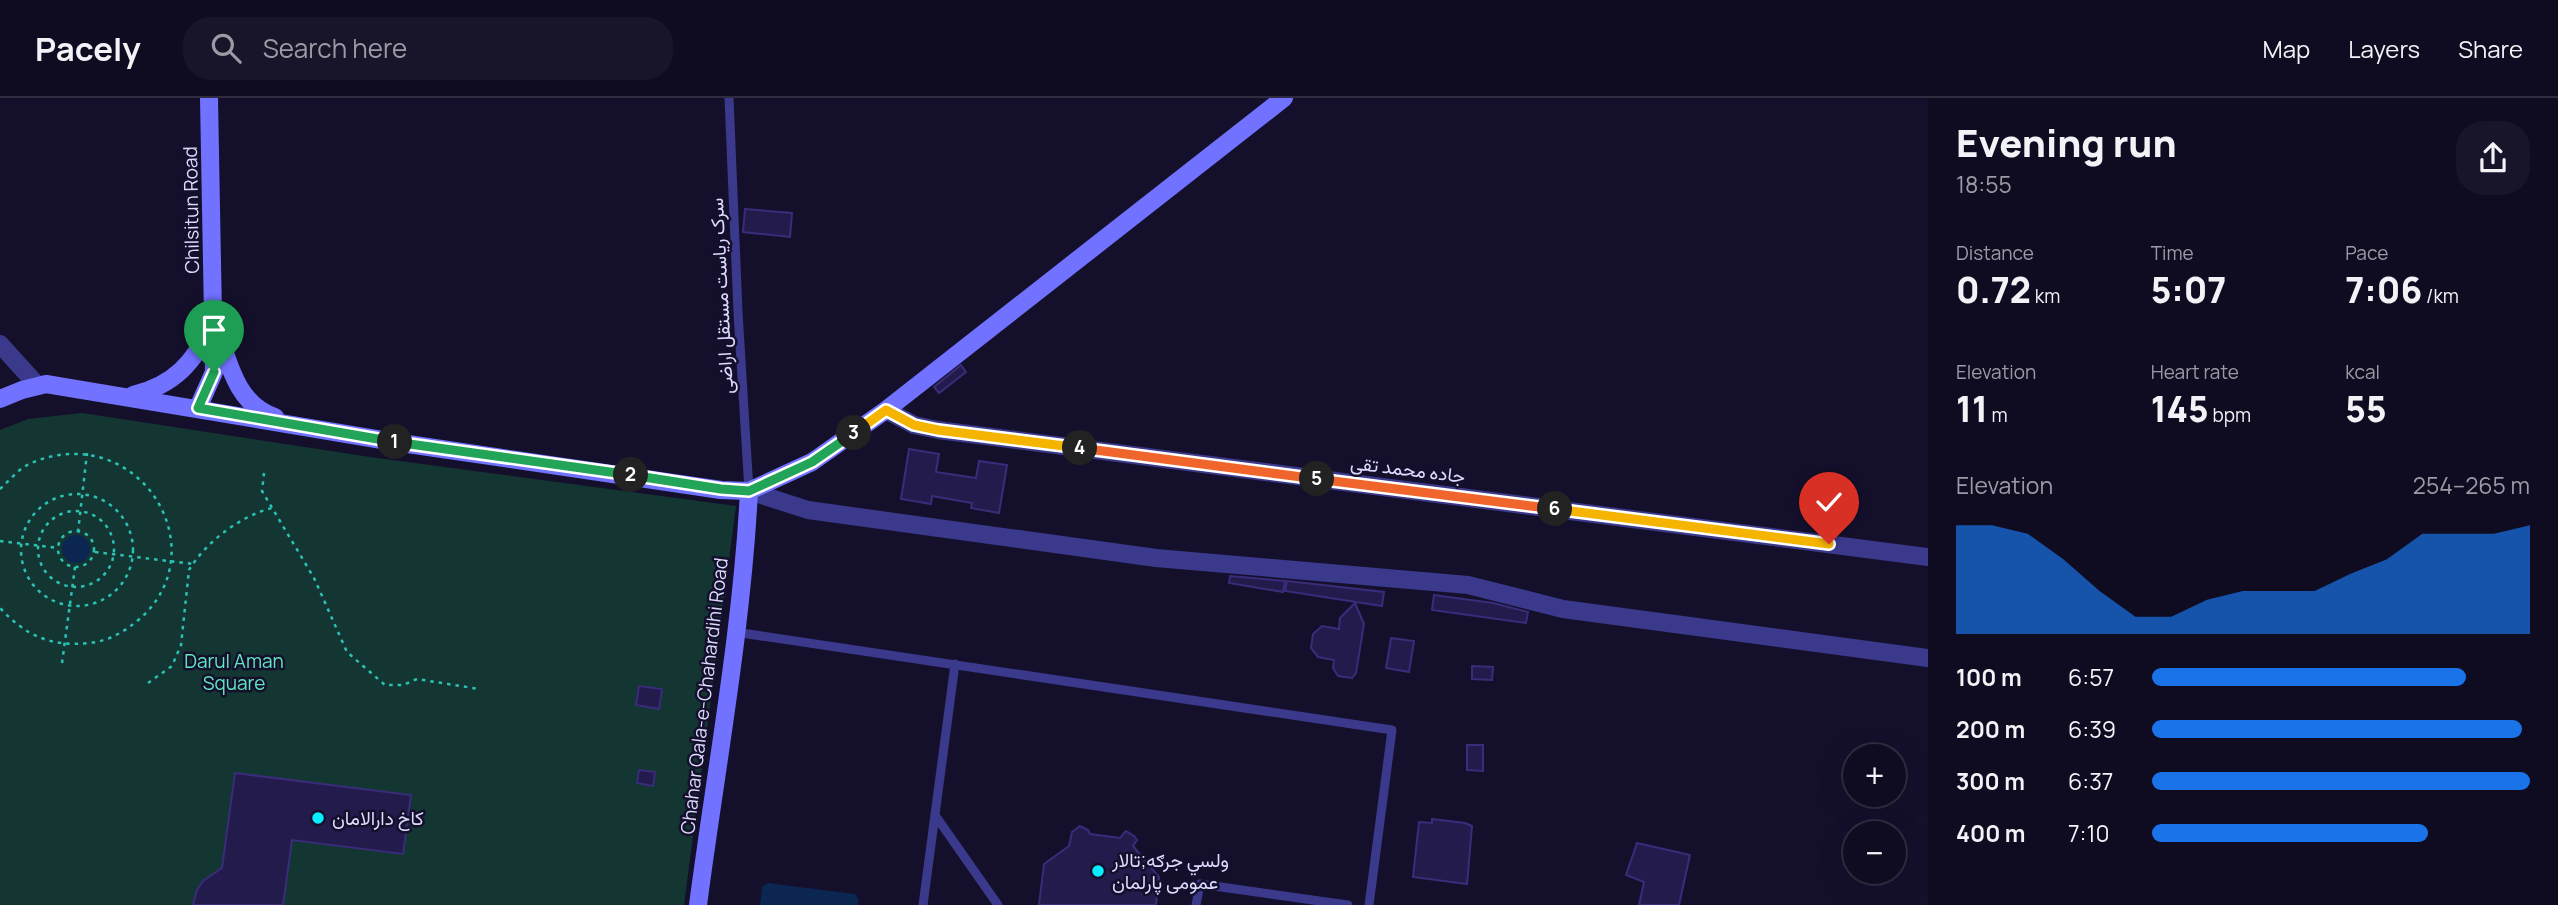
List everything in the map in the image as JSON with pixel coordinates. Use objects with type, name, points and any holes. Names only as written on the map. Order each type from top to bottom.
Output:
[{"type":"main road","name":"Chilsitun Road","points":[[209,98],[215,321]]},
{"type":"main road","points":[[2,395],[46,384],[394,442],[749,491],[812,462],[886,410],[1284,98]]},
{"type":"main road","points":[[129,397],[154,390],[173,379],[198,352],[215,321]]},
{"type":"main road","points":[[198,408],[214,372],[215,321]]},
{"type":"main road","points":[[215,321],[232,376],[249,401],[266,415],[301,426]]},
{"type":"main road","name":"Chahar Qala-e-Chahardihi Road","points":[[698,905],[735,632],[749,491]]},
{"type":"street","points":[[0,344],[38,386]]},
{"type":"street","name":"جاده محمد تقی","points":[[886,410],[914,425],[938,430],[1928,557]]},
{"type":"street","points":[[749,491],[808,510],[1156,558],[1468,585],[1563,608],[1928,658]]},
{"type":"lane","name":"سرک ریاست مستقل اراضی","points":[[729,98],[749,491]]},
{"type":"lane","points":[[735,632],[1392,730],[1369,905]]},
{"type":"lane","points":[[923,905],[955,664]]},
{"type":"lane","points":[[935,815],[998,905]]},
{"type":"lane","points":[[1196,905],[1200,884],[1348,905]]},
{"type":"path","points":[[78,532],[88,453]]},
{"type":"path","points":[[0,489],[24,467],[54,454],[88,453],[119,463],[145,482],[163,510],[171,541],[168,574],[154,604],[131,628],[101,642],[65,644],[40,639],[15,624],[0,608]]},
{"type":"path","points":[[264,473],[262,491],[314,578],[347,652],[386,685],[403,685],[417,679],[479,689]]},
{"type":"path","points":[[73,493],[93,495],[110,504],[123,518],[131,535],[132,557],[128,573],[118,589],[102,601],[71,606],[50,600],[36,590],[26,576],[20,559],[20,543],[27,523],[38,508],[55,498],[73,493]]},
{"type":"path","points":[[148,683],[172,667],[181,645],[189,570],[192,564],[208,547],[240,522],[272,508]]},
{"type":"path","points":[[81,511],[99,517],[108,527],[113,538],[114,555],[105,574],[95,582],[83,587],[73,587],[59,584],[49,576],[41,566],[38,545],[43,529],[51,519],[62,513],[81,511]]},
{"type":"path","points":[[78,532],[90,538],[94,552],[87,564],[75,567],[61,559],[58,548],[64,537],[78,532]]},
{"type":"path","points":[[0,541],[58,548]]},
{"type":"path","points":[[94,552],[192,564]]},
{"type":"path","points":[[62,663],[75,567]]},
{"type":"green space","name":"Darul Aman Square","points":[[82,413],[370,457],[736,506],[684,905],[0,905],[0,430],[28,419]]},
{"type":"water","points":[[76,535],[86,539],[90,549],[86,559],[76,563],[66,559],[62,549],[66,539]]},
{"type":"water","points":[[768,883],[855,894],[859,900],[858,905],[760,905],[762,887]]},
{"type":"building","points":[[745,209],[792,213],[790,237],[743,232]]},
{"type":"building","points":[[961,365],[966,372],[939,393],[934,387]]},
{"type":"building","points":[[909,449],[939,454],[936,472],[976,478],[979,461],[1007,465],[999,513],[971,508],[972,503],[932,496],[931,504],[901,499]]},
{"type":"building","points":[[1230,576],[1285,581],[1283,592],[1229,583]]},
{"type":"building","points":[[1287,581],[1384,592],[1382,606],[1285,591]]},
{"type":"building","points":[[1434,595],[1493,603],[1528,612],[1526,623],[1432,610]]},
{"type":"building","points":[[1355,603],[1364,624],[1356,673],[1352,678],[1338,676],[1333,668],[1334,660],[1318,657],[1311,648],[1313,634],[1322,626],[1339,629],[1340,618]]},
{"type":"building","points":[[1391,638],[1414,641],[1409,672],[1386,668]]},
{"type":"building","points":[[1472,666],[1493,667],[1492,680],[1472,679]]},
{"type":"building","points":[[639,686],[662,689],[659,709],[636,705]]},
{"type":"building","points":[[1467,745],[1483,745],[1483,771],[1467,770]]},
{"type":"building","points":[[639,770],[655,772],[653,786],[637,783]]},
{"type":"building","name":"کاخ دارالامان","points":[[235,773],[411,795],[403,854],[292,840],[283,905],[193,905],[203,881],[222,868]]},
{"type":"building","points":[[1432,819],[1472,826],[1467,884],[1413,877],[1419,822],[1432,823]]},
{"type":"building","name":"ولسي جرګه;تالار عمومی پارلمان","points":[[1080,826],[1090,834],[1120,838],[1126,831],[1134,836],[1137,840],[1133,846],[1159,877],[1156,905],[1039,905],[1044,864],[1069,846],[1072,832]]},
{"type":"building","points":[[1637,843],[1690,855],[1679,905],[1639,905],[1644,882],[1626,875]]},
{"type":"place","name":"کاخ دارالامان","points":[[318,818]]},
{"type":"place","name":"ولسي جرګه;تالار عمومی پارلمان","points":[[1098,871]]},
{"type":"route","points":[[214,372],[198,408],[394,442],[721,489],[749,491],[812,462],[886,410],[914,425],[938,430],[1829,544]]}]
